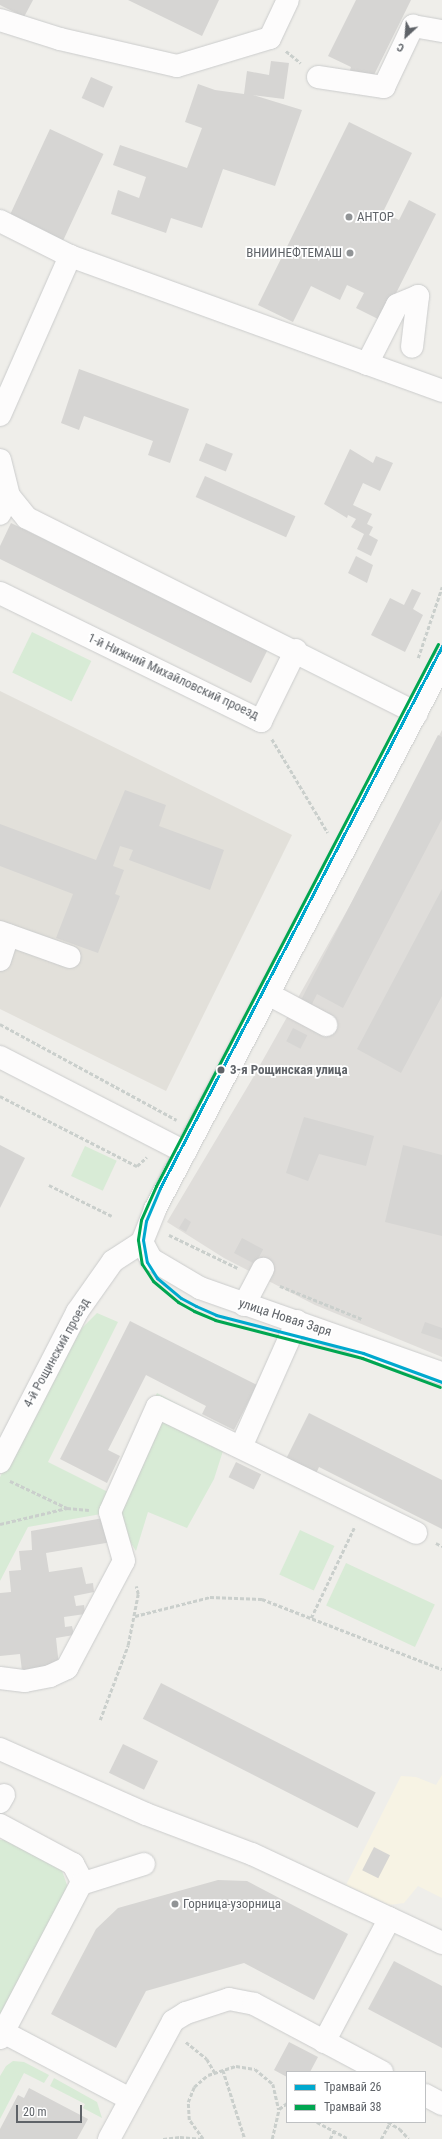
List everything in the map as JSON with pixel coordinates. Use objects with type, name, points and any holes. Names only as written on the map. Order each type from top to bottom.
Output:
[{"type":"street","points":[[0,20],[60,40],[177,66],[270,38],[288,0]]},
{"type":"street","points":[[318,78],[384,87],[413,26],[442,31]]},
{"type":"street","points":[[0,221],[70,256],[442,390]]},
{"type":"street","points":[[0,414],[70,256]]},
{"type":"street","points":[[367,364],[397,305],[418,296],[412,347]]},
{"type":"street","points":[[0,460],[3,501],[27,518],[296,650],[417,713]]},
{"type":"street","name":"1-й Нижний Михайловский проезд","points":[[0,593],[261,721],[296,650]]},
{"type":"street","points":[[142,1242],[155,1208],[442,664]]},
{"type":"street","points":[[0,960],[4,934],[70,958]]},
{"type":"street","points":[[268,994],[326,1025]]},
{"type":"street","points":[[0,1057],[185,1152]]},
{"type":"street","name":"улица Новая Заря","points":[[142,1242],[151,1259],[200,1288],[244,1305],[297,1321],[442,1373]]},
{"type":"street","name":"4-й Рощинский проезд","points":[[4,1471],[77,1312],[113,1260],[142,1242]]},
{"type":"street","points":[[244,1305],[261,1273]]},
{"type":"street","points":[[241,1447],[297,1321]]},
{"type":"street","points":[[0,1678],[25,1681],[50,1676],[67,1668],[124,1561],[110,1512],[157,1407],[416,1533]]},
{"type":"street","points":[[0,1749],[146,1814],[252,1854],[442,1943]]},
{"type":"street","points":[[0,1825],[73,1864],[80,1875],[81,1884],[2,2035],[130,2099]]},
{"type":"street","points":[[81,1884],[144,1864]]},
{"type":"street","points":[[324,2042],[390,1918]]},
{"type":"street","points":[[110,2139],[165,2034],[178,2017],[229,1999],[254,2004],[380,2071]]},
{"type":"street","points":[[426,2096],[442,2104]]},
{"type":"path","points":[[270,38],[318,78]]},
{"type":"path","points":[[417,662],[442,587]]},
{"type":"path","points":[[261,721],[332,838]]},
{"type":"path","points":[[0,1024],[181,1122]]},
{"type":"path","points":[[0,1096],[137,1166]]},
{"type":"path","points":[[48,1185],[112,1216]]},
{"type":"path","points":[[167,1231],[171,1237],[261,1273],[369,1322]]},
{"type":"path","points":[[4,1471],[67,1508]]},
{"type":"path","points":[[311,1618],[363,1507]]},
{"type":"path","points":[[0,1524],[67,1508],[110,1512]]},
{"type":"path","points":[[100,1720],[128,1645],[135,1616],[138,1594],[134,1572],[124,1561]]},
{"type":"path","points":[[135,1616],[210,1597],[262,1599],[442,1669]]},
{"type":"path","points":[[165,2034],[191,2045],[207,2059],[214,2073]]},
{"type":"path","points":[[202,2139],[189,2120],[188,2102],[199,2081],[214,2073],[244,2066],[264,2074],[276,2089],[279,2109],[272,2139]]},
{"type":"path","points":[[223,2070],[245,2139]]},
{"type":"path","points":[[279,2109],[286,2104]]},
{"type":"path","points":[[320,2123],[349,2139]]},
{"type":"path","points":[[381,2139],[389,2123],[400,2128],[409,2139]]},
{"type":"path","points":[[330,2139],[334,2131]]},
{"type":"path","points":[[163,2139],[180,2136],[202,2139]]},
{"type":"shaded area","points":[[0,691],[292,835],[166,1091],[0,1009]]},
{"type":"shaded area","points":[[442,730],[442,1357],[315,1305],[224,1258],[167,1222],[251,1081],[353,900]]},
{"type":"shaded area","points":[[442,1775],[442,1898],[418,1886],[404,1903],[389,1905],[346,1885],[401,1776],[416,1777],[436,1785]]},
{"type":"green space","points":[[32,632],[91,661],[72,701],[12,672]]},
{"type":"green space","points":[[85,1146],[117,1161],[103,1191],[71,1176]]},
{"type":"green space","points":[[97,1313],[118,1322],[48,1462],[108,1492],[157,1393],[229,1432],[214,1479],[187,1528],[148,1512],[136,1551],[114,1517],[101,1514],[28,1527],[0,1581],[0,1477],[27,1423],[82,1328]]},
{"type":"green space","points":[[300,1530],[334,1546],[314,1590],[279,1574]]},
{"type":"green space","points":[[346,1563],[435,1604],[415,1647],[326,1606]]},
{"type":"green space","points":[[0,1840],[7,1840],[61,1868],[67,1885],[66,1891],[0,2017]]},
{"type":"green space","points":[[13,2061],[24,2062],[49,2075],[44,2083],[24,2073],[0,2119],[0,2076],[6,2066]]},
{"type":"green space","points":[[54,2078],[97,2102],[102,2118],[83,2108],[85,2104],[50,2086]]},
{"type":"building","points":[[0,0],[33,0],[24,17],[0,5]]},
{"type":"building","points":[[128,0],[219,0],[202,36]]},
{"type":"building","points":[[356,0],[411,0],[370,83],[349,73],[351,67],[328,56]]},
{"type":"building","points":[[271,61],[289,63],[284,99],[253,95],[302,110],[275,186],[223,169],[202,228],[171,218],[166,233],[111,214],[118,190],[139,198],[146,177],[113,165],[120,145],[187,168],[202,128],[185,122],[198,84],[215,90],[244,94],[247,71],[269,75]]},
{"type":"building","points":[[91,77],[113,87],[104,108],[82,98]]},
{"type":"building","name":"ВНИИНЕФТЕМАШ","points":[[349,122],[412,153],[383,212],[399,220],[409,200],[436,214],[382,321],[356,308],[364,293],[347,285],[340,300],[311,286],[293,322],[258,305]]},
{"type":"building","points":[[50,129],[103,154],[62,243],[9,218]]},
{"type":"building","points":[[79,369],[189,409],[170,463],[148,455],[153,441],[84,416],[79,430],[61,423]]},
{"type":"building","points":[[206,443],[233,454],[226,471],[199,461]]},
{"type":"building","points":[[350,449],[373,463],[376,456],[393,463],[380,491],[363,483],[353,505],[372,514],[367,524],[373,527],[369,535],[378,540],[371,556],[357,549],[364,534],[351,527],[356,519],[348,515],[347,518],[324,504]]},
{"type":"building","points":[[205,476],[295,516],[286,537],[196,497]]},
{"type":"building","points":[[11,523],[268,649],[251,683],[0,559],[0,546]]},
{"type":"building","points":[[356,556],[373,565],[367,583],[348,573]]},
{"type":"building","points":[[412,589],[421,593],[413,609],[423,615],[405,652],[371,635],[390,598],[404,605]]},
{"type":"building","points":[[438,735],[442,737],[442,819],[343,1008],[317,994],[311,1006],[301,1000]]},
{"type":"building","points":[[125,790],[166,805],[159,826],[224,850],[210,890],[129,860],[133,850],[120,846],[113,866],[124,870],[115,894],[120,896],[98,953],[56,938],[73,894],[0,866],[0,824],[96,860]]},
{"type":"building","points":[[442,889],[442,996],[401,1073],[357,1049]]},
{"type":"building","points":[[293,1028],[307,1035],[300,1049],[286,1041]]},
{"type":"building","points":[[304,1117],[374,1136],[366,1166],[319,1154],[308,1181],[286,1173]]},
{"type":"building","points":[[0,1145],[25,1158],[0,1208]]},
{"type":"building","points":[[403,1145],[442,1155],[442,1236],[385,1222]]},
{"type":"building","points":[[185,1218],[191,1222],[186,1232],[179,1228]]},
{"type":"building","points":[[242,1238],[263,1249],[255,1264],[234,1253]]},
{"type":"building","points":[[130,1321],[257,1385],[234,1430],[202,1414],[206,1406],[146,1375],[108,1450],[120,1456],[107,1483],[60,1459]]},
{"type":"building","points":[[425,1322],[442,1328],[442,1340],[421,1333]]},
{"type":"building","points":[[309,1413],[442,1480],[442,1529],[319,1467],[314,1478],[284,1463]]},
{"type":"building","points":[[236,1462],[261,1474],[254,1490],[229,1477]]},
{"type":"building","points":[[109,1517],[112,1542],[46,1553],[49,1572],[82,1567],[86,1584],[93,1583],[94,1592],[74,1596],[76,1606],[84,1605],[85,1614],[64,1617],[65,1627],[72,1626],[74,1635],[56,1638],[59,1666],[22,1671],[20,1654],[0,1656],[0,1593],[11,1592],[9,1571],[21,1570],[19,1551],[32,1550],[31,1531]]},
{"type":"building","points":[[161,1683],[376,1792],[358,1828],[143,1719]]},
{"type":"building","points":[[123,1744],[158,1761],[144,1790],[109,1773]]},
{"type":"building","points":[[374,1847],[390,1855],[378,1878],[362,1870]]},
{"type":"building","points":[[218,1880],[247,1881],[348,1934],[314,2000],[244,1963],[146,1991],[116,2048],[51,2014],[96,1929],[118,1908]]},
{"type":"building","points":[[394,1961],[442,1986],[442,2048],[368,2009]]},
{"type":"building","points":[[289,2042],[318,2057],[311,2071],[286,2071],[286,2076],[274,2070]]},
{"type":"building","points":[[29,2088],[88,2119],[77,2139],[0,2139],[0,2129],[18,2095],[24,2098]]},
{"type":"tram line","name":"38","points":[[438,644],[156,1186],[141,1220],[138,1240],[142,1264],[153,1281],[178,1302],[194,1311],[215,1320],[362,1358],[440,1387]]},
{"type":"tram line","name":"26","points":[[442,646],[160,1188],[146,1221],[143,1240],[147,1262],[157,1278],[181,1298],[196,1306],[216,1315],[363,1353],[442,1382]]},
{"type":"place","name":"АНТОР","points":[[349,217]]},
{"type":"place","name":"ВНИИНЕФТЕМАШ","points":[[350,253]]},
{"type":"place","name":"3-я Рощинская улица","points":[[221,1070]]},
{"type":"place","name":"Горница-узорница","points":[[175,1904]]}]
